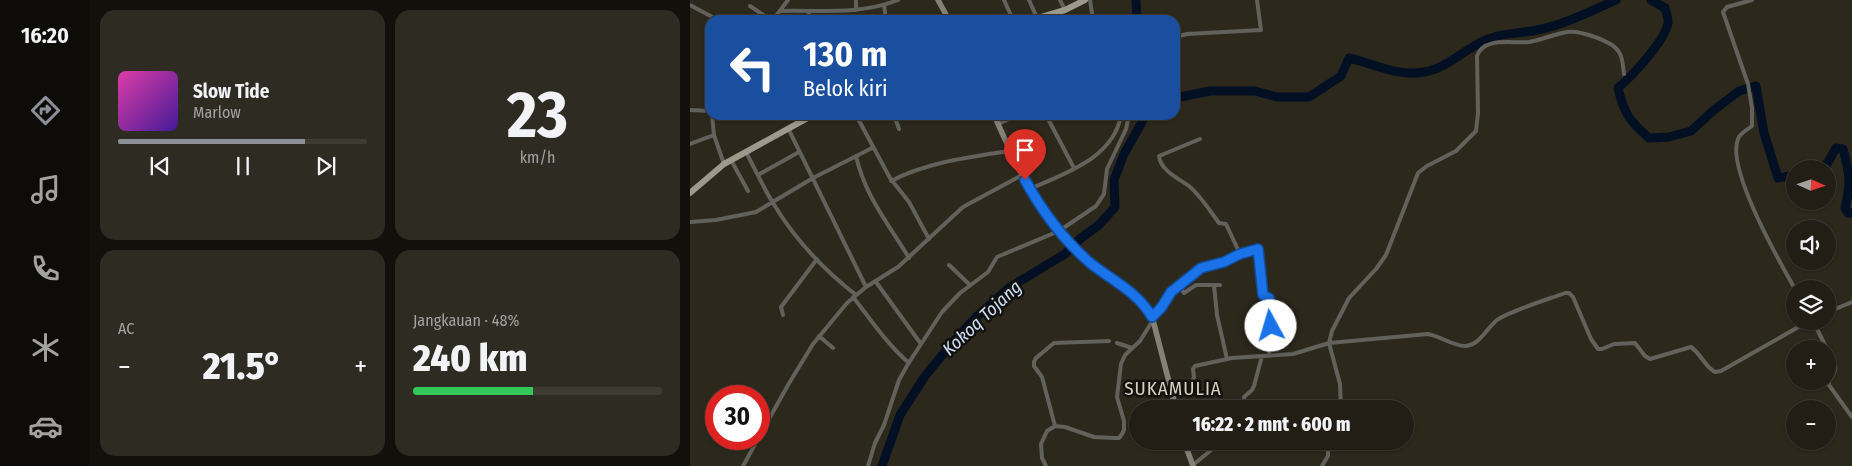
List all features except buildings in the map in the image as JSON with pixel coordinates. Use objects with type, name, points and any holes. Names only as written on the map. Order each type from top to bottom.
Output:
[{"type":"main road","points":[[1059,15],[1085,0]]},
{"type":"main road","points":[[690,193],[728,162],[799,120]]},
{"type":"street","points":[[776,15],[788,0]]},
{"type":"street","points":[[856,0],[856,10]]},
{"type":"street","points":[[879,0],[885,15]]},
{"type":"street","points":[[780,11],[856,10],[882,6],[898,0]]},
{"type":"street","points":[[938,0],[946,15]]},
{"type":"street","points":[[1004,0],[1011,15]]},
{"type":"street","points":[[1029,0],[1033,15]]},
{"type":"street","points":[[1060,0],[1065,10]]},
{"type":"street","points":[[1090,0],[1092,15]]},
{"type":"street","points":[[1180,36],[1187,34],[1261,28],[1257,0]]},
{"type":"street","points":[[1752,0],[1727,8],[1723,12],[1748,84],[1753,122],[1750,128],[1739,136],[1736,151],[1737,162],[1762,228],[1790,280]]},
{"type":"street","points":[[690,5],[709,15]]},
{"type":"street","points":[[750,6],[764,15]]},
{"type":"street","points":[[808,11],[809,15]]},
{"type":"street","points":[[1341,400],[1340,384],[1329,343],[1333,328],[1349,298],[1371,275],[1386,255],[1418,173],[1427,166],[1456,151],[1476,131],[1478,113],[1477,56],[1479,52],[1487,46],[1500,42],[1531,42],[1569,31],[1582,33],[1604,41],[1617,49],[1624,74]]},
{"type":"street","points":[[690,110],[705,111]]},
{"type":"street","points":[[712,120],[714,135],[728,162],[748,191]]},
{"type":"street","points":[[858,120],[872,148],[892,181],[909,202],[929,239]]},
{"type":"street","points":[[896,120],[899,129]]},
{"type":"street","points":[[996,120],[1022,175],[1059,231],[1102,272],[1135,294],[1153,319],[1174,400]]},
{"type":"street","points":[[998,124],[1007,120]]},
{"type":"street","points":[[1049,120],[1074,168]]},
{"type":"street","points":[[1030,189],[1090,159],[1112,139],[1119,120]]},
{"type":"street","points":[[868,466],[899,380],[949,304],[968,283],[988,272],[997,257],[1059,231],[1102,199],[1107,169],[1126,129],[1127,120]]},
{"type":"street","points":[[788,128],[866,287]]},
{"type":"street","points":[[690,144],[714,135]]},
{"type":"street","points":[[1200,138],[1160,156],[1160,162],[1170,174],[1196,194],[1219,223],[1226,224],[1240,254]]},
{"type":"street","points":[[1013,158],[1040,142]]},
{"type":"street","points":[[690,222],[750,214],[773,203],[812,178],[872,148]]},
{"type":"street","points":[[892,181],[913,171],[1010,151]]},
{"type":"street","points":[[746,152],[773,203],[796,234],[817,259],[855,296],[884,338],[909,363]]},
{"type":"street","points":[[758,175],[799,152]]},
{"type":"street","points":[[856,156],[860,173],[873,202],[909,258]]},
{"type":"street","points":[[770,416],[819,336],[855,296],[909,258],[963,207],[1022,175]]},
{"type":"street","points":[[1046,466],[1040,450],[1041,444],[1047,431],[1055,426],[1065,427],[1094,437],[1119,438],[1125,426],[1118,402],[1118,383],[1123,360],[1140,341],[1169,294],[1204,266],[1224,262],[1240,254],[1259,250],[1263,295],[1269,298],[1266,320]]},
{"type":"street","points":[[783,315],[781,308],[817,259]]},
{"type":"street","points":[[949,265],[968,283]]},
{"type":"street","points":[[876,282],[921,344]]},
{"type":"street","points":[[1179,286],[1184,293],[1196,285],[1220,285]]},
{"type":"street","points":[[1214,285],[1227,359]]},
{"type":"street","points":[[1171,388],[1192,382],[1194,377],[1192,369],[1194,366],[1227,359],[1293,354],[1329,343],[1428,334],[1460,346],[1468,345],[1476,342],[1484,335],[1495,321],[1565,292],[1571,294],[1594,344],[1600,350],[1614,344],[1635,343],[1650,359],[1692,347],[1698,352],[1710,370],[1718,372],[1793,330]]},
{"type":"street","points":[[1836,309],[1852,302]]},
{"type":"street","points":[[1261,318],[1271,321],[1269,356]]},
{"type":"street","points":[[819,336],[833,348]]},
{"type":"street","points":[[1055,426],[1042,377],[1034,366],[1036,358],[1054,343],[1109,341]]},
{"type":"street","points":[[1117,343],[1132,348]]},
{"type":"street","points":[[1244,400],[1244,397],[1254,386],[1262,356]]},
{"type":"street","points":[[1833,390],[1852,417]]},
{"type":"street","points":[[743,466],[752,450]]},
{"type":"street","points":[[1187,450],[1193,465],[1211,450]]},
{"type":"street","points":[[1322,466],[1329,450]]},
{"type":"waterway","name":"Kokoq Tojang","points":[[1136,0],[1137,15]]},
{"type":"waterway","points":[[1180,97],[1210,91],[1255,91],[1277,97],[1309,97],[1341,76],[1349,58],[1405,73],[1433,70],[1488,39],[1500,35],[1557,25],[1616,0]]},
{"type":"waterway","points":[[1651,0],[1665,8],[1668,23],[1655,48],[1618,88],[1628,116],[1649,138],[1669,137],[1691,131],[1739,91],[1756,86],[1764,133],[1778,178],[1786,177]]},
{"type":"waterway","name":"Kokoq Tojang","points":[[882,466],[900,415],[925,376],[954,341],[976,317],[1010,287],[1065,254],[1081,238],[1099,225],[1115,207],[1114,180],[1124,154],[1142,120]]},
{"type":"waterway","points":[[1829,160],[1836,148],[1843,149],[1849,178],[1845,208],[1848,213],[1852,213]]},
{"type":"district","name":"SUKAMULIA","points":[[1173,388]]},
{"type":"route","points":[[1025,180],[1049,219],[1066,239],[1102,272],[1135,294],[1152,317],[1161,308],[1171,292],[1201,268],[1206,265],[1231,260],[1240,254],[1258,249],[1263,295],[1269,297],[1266,320],[1271,321],[1271,326]]}]
